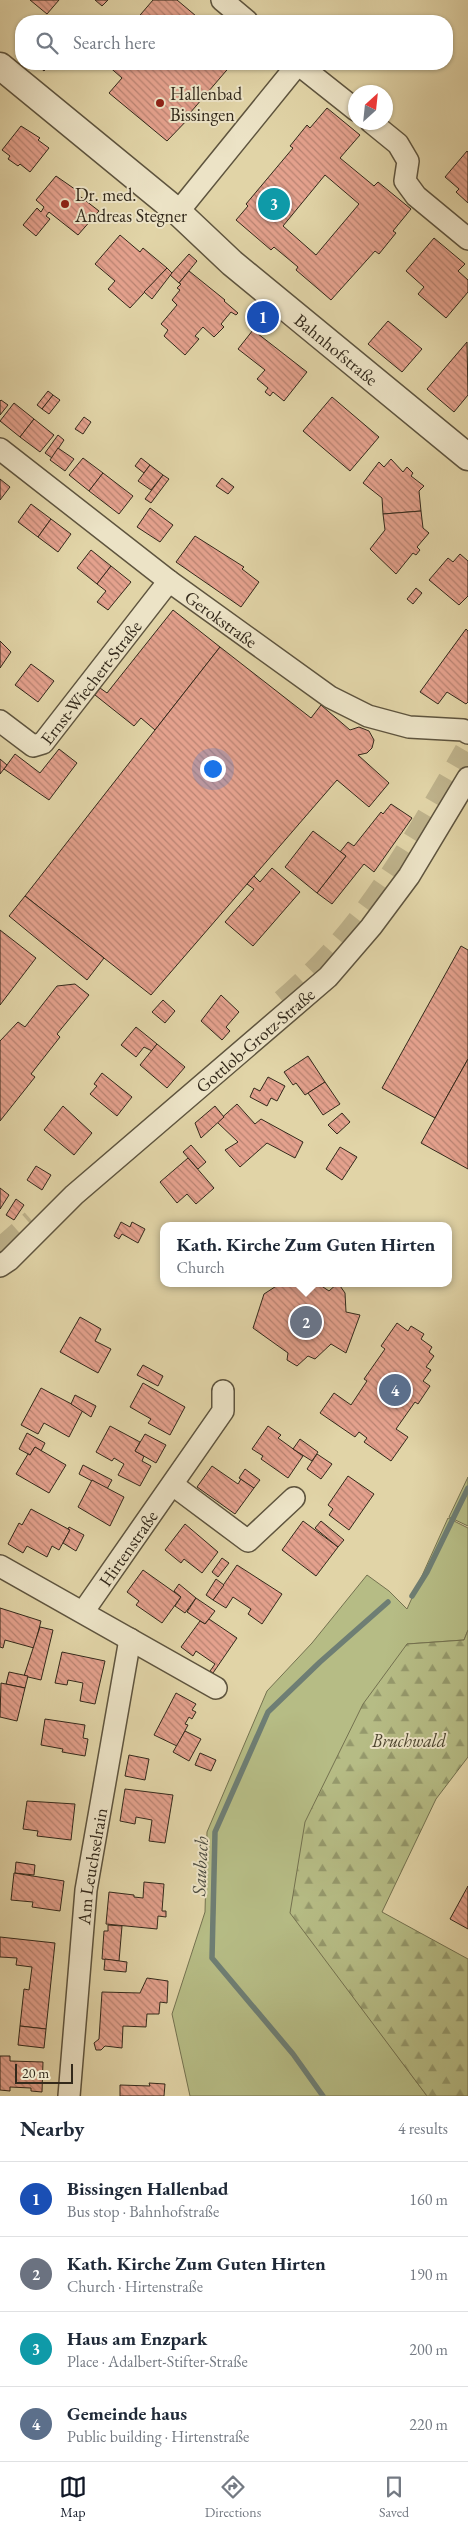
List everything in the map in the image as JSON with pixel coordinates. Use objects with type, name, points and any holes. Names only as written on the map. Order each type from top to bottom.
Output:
[{"type":"street","points":[[222,0],[240,15]]},
{"type":"street","name":"Bahnhofstraße","points":[[0,66],[178,212],[232,263],[468,457]]},
{"type":"street","points":[[178,212],[293,70]]},
{"type":"street","points":[[306,70],[348,104]]},
{"type":"street","points":[[381,130],[398,144],[408,161],[405,181],[416,196],[468,239]]},
{"type":"street","name":"Gerokstraße","points":[[0,449],[169,581],[330,698],[368,716],[409,726],[463,730],[468,733]]},
{"type":"street","name":"Ernst-Wiechert-Straße","points":[[0,721],[33,746],[43,744],[169,581]]},
{"type":"street","name":"Gottlob-Grotz-Straße","points":[[0,1266],[9,1260],[74,1195],[328,977],[371,927],[409,876],[468,778]]},
{"type":"street","name":"Hirtenstraße","points":[[83,1612],[223,1411],[223,1391]]},
{"type":"street","points":[[173,1485],[248,1541],[294,1498]]},
{"type":"street","points":[[0,1566],[216,1688]]},
{"type":"street","name":"Am Leuchselrain","points":[[69,2096],[86,1890],[130,1639]]},
{"type":"green space","points":[[468,1477],[468,1526],[449,1517]]},
{"type":"green space","points":[[448,1518],[468,1528],[468,1630],[464,1640],[407,1644],[291,1912],[427,2096],[190,2096],[172,2014],[205,1912],[207,1832],[267,1691],[312,1643],[367,1575],[389,1591],[407,1609]]},
{"type":"green space","name":"Bruchwald","points":[[468,1630],[468,1757],[436,1799],[382,1912],[468,1959],[468,2096],[427,2096],[290,1913],[305,1822],[363,1704],[407,1644],[464,1640]]},
{"type":"building","points":[[30,0],[59,0],[47,14]]},
{"type":"building","points":[[95,0],[108,0],[102,6]]},
{"type":"building","points":[[153,0],[177,0],[195,15],[140,15]]},
{"type":"building","name":"Hallenbad Bissingen","points":[[113,70],[227,70],[190,113],[192,115],[167,141],[109,93],[122,78]]},
{"type":"building","points":[[327,108],[348,125],[348,130],[354,130],[360,135],[340,158],[374,186],[378,182],[411,209],[393,231],[396,233],[379,254],[375,251],[331,300],[296,270],[298,267],[274,247],[271,250],[236,220],[248,206],[246,204],[293,148],[290,146],[307,125],[310,128]],"holes":[[[325,175],[359,204],[316,255],[283,226]]]},
{"type":"building","points":[[21,126],[40,138],[38,140],[49,148],[30,172],[20,164],[18,166],[8,159],[10,156],[2,150]]},
{"type":"building","points":[[467,151],[468,203],[456,192],[459,189],[445,177]]},
{"type":"building","name":"Dr. med. Andreas Stegner","points":[[56,176],[79,192],[77,194],[99,211],[78,235],[49,212],[46,216],[50,219],[36,236],[23,225],[37,208],[41,212],[44,207],[36,200]]},
{"type":"building","points":[[120,235],[140,252],[143,248],[167,268],[130,308],[108,289],[115,281],[95,264]]},
{"type":"building","points":[[434,238],[465,264],[458,271],[468,280],[468,292],[446,318],[418,294],[424,287],[406,271]]},
{"type":"building","points":[[189,254],[197,261],[179,283],[170,275]]},
{"type":"building","points":[[167,268],[172,273],[152,299],[144,292]]},
{"type":"building","points":[[189,271],[238,313],[236,315],[231,312],[221,324],[224,327],[214,337],[203,327],[195,336],[199,339],[185,355],[164,336],[168,330],[161,324],[177,305],[172,300],[180,290],[177,288],[181,284],[179,283]]},
{"type":"building","points":[[388,321],[422,349],[402,372],[368,344]]},
{"type":"building","points":[[253,330],[307,372],[284,401],[273,392],[270,396],[265,392],[268,388],[257,379],[265,370],[238,349]]},
{"type":"building","points":[[467,342],[468,395],[454,412],[427,389]]},
{"type":"building","points":[[48,391],[53,395],[42,409],[37,405]]},
{"type":"building","points":[[53,395],[60,400],[49,414],[42,409]]},
{"type":"building","points":[[332,397],[379,437],[350,471],[303,431]]},
{"type":"building","points":[[0,401],[8,405],[0,415]]},
{"type":"building","points":[[14,403],[34,419],[20,437],[0,421]]},
{"type":"building","points":[[84,417],[91,422],[83,434],[75,429]]},
{"type":"building","points":[[34,419],[54,435],[40,452],[20,437]]},
{"type":"building","points":[[58,435],[64,440],[52,458],[45,453]]},
{"type":"building","points":[[58,448],[74,459],[65,471],[50,460]]},
{"type":"building","points":[[83,458],[103,473],[89,491],[69,475]]},
{"type":"building","points":[[141,458],[150,465],[144,473],[135,466]]},
{"type":"building","points":[[391,459],[403,472],[407,467],[413,473],[411,476],[424,486],[419,491],[421,511],[383,514],[382,498],[363,483],[379,462],[384,467]]},
{"type":"building","points":[[150,465],[163,475],[151,490],[138,481]]},
{"type":"building","points":[[103,473],[133,496],[119,514],[89,491]]},
{"type":"building","points":[[163,475],[169,479],[151,503],[145,499]]},
{"type":"building","points":[[222,478],[234,487],[228,494],[216,486]]},
{"type":"building","points":[[0,479],[10,487],[0,500]]},
{"type":"building","points":[[31,504],[51,519],[38,537],[18,522]]},
{"type":"building","points":[[150,508],[173,525],[160,542],[137,527]]},
{"type":"building","points":[[421,511],[423,528],[429,533],[417,547],[420,550],[416,555],[413,553],[396,574],[370,549],[385,530],[383,514]]},
{"type":"building","points":[[51,519],[71,534],[58,552],[38,537]]},
{"type":"building","points":[[195,536],[244,567],[242,569],[259,582],[241,607],[176,562]]},
{"type":"building","points":[[91,550],[111,566],[97,584],[77,568]]},
{"type":"building","points":[[460,554],[468,561],[468,596],[459,605],[429,580],[448,558],[453,562]]},
{"type":"building","points":[[111,566],[131,582],[108,610],[97,602],[106,591],[97,584]]},
{"type":"building","points":[[416,588],[422,593],[413,604],[407,599]]},
{"type":"building","points":[[173,610],[220,647],[155,730],[141,718],[134,726],[95,695],[100,688],[107,693]]},
{"type":"building","points":[[466,629],[468,631],[468,702],[466,704],[447,692],[438,704],[420,692]]},
{"type":"building","points":[[0,641],[11,652],[0,668]]},
{"type":"building","points":[[220,647],[311,718],[321,705],[350,730],[359,727],[369,731],[374,740],[372,748],[367,753],[358,755],[389,783],[369,807],[337,780],[151,995],[25,896]]},
{"type":"building","points":[[31,664],[54,681],[38,702],[15,685]]},
{"type":"building","points":[[59,749],[77,763],[49,800],[4,769],[15,754],[40,773]]},
{"type":"building","points":[[0,759],[7,765],[0,774]]},
{"type":"building","points":[[391,804],[412,818],[374,872],[364,864],[332,904],[317,893],[346,856],[340,852],[348,842],[354,846],[381,812],[383,814]]},
{"type":"building","points":[[313,831],[346,856],[317,893],[285,867]]},
{"type":"building","points":[[272,868],[300,892],[253,946],[225,922],[254,889],[247,884],[254,876],[260,882]]},
{"type":"building","points":[[25,896],[104,958],[87,980],[9,916]]},
{"type":"building","points":[[0,930],[36,958],[0,1005]]},
{"type":"building","points":[[461,946],[468,950],[468,1059],[435,1118],[382,1088]]},
{"type":"building","points":[[75,984],[89,995],[57,1034],[60,1037],[31,1074],[35,1077],[0,1121],[0,1041],[18,1022],[25,1027],[57,986]]},
{"type":"building","points":[[221,995],[239,1012],[226,1027],[230,1031],[222,1040],[201,1021]]},
{"type":"building","points":[[163,1000],[175,1011],[165,1023],[152,1012]]},
{"type":"building","points":[[136,1027],[157,1044],[152,1051],[144,1047],[136,1057],[121,1045]]},
{"type":"building","points":[[157,1044],[185,1067],[167,1088],[140,1065]]},
{"type":"building","points":[[308,1056],[325,1082],[305,1095],[296,1083],[293,1085],[284,1072]]},
{"type":"building","points":[[468,1059],[468,1169],[421,1143]]},
{"type":"building","points":[[102,1073],[132,1097],[117,1116],[90,1094],[97,1086],[94,1084]]},
{"type":"building","points":[[268,1077],[285,1086],[277,1101],[271,1098],[267,1106],[250,1097],[254,1088],[260,1091]]},
{"type":"building","points":[[325,1082],[340,1104],[323,1115],[308,1093]]},
{"type":"building","points":[[237,1104],[255,1124],[261,1119],[303,1142],[295,1158],[267,1143],[240,1167],[225,1150],[238,1142],[217,1122]]},
{"type":"building","points":[[63,1106],[92,1133],[74,1155],[44,1130]]},
{"type":"building","points":[[215,1106],[224,1117],[201,1138],[195,1123]]},
{"type":"building","points":[[342,1113],[350,1122],[337,1134],[328,1125]]},
{"type":"building","points":[[191,1145],[206,1162],[198,1169],[183,1152]]},
{"type":"building","points":[[340,1147],[357,1157],[342,1180],[326,1169]]},
{"type":"building","points":[[188,1158],[214,1188],[196,1204],[187,1194],[177,1203],[160,1182]]},
{"type":"building","points":[[36,1166],[51,1175],[42,1190],[27,1180]]},
{"type":"building","points":[[0,1188],[9,1195],[0,1209]]},
{"type":"building","points":[[16,1199],[24,1205],[14,1220],[6,1215]]},
{"type":"building","points":[[121,1222],[130,1227],[132,1222],[145,1229],[138,1243],[122,1234],[119,1239],[114,1236]]},
{"type":"building","points":[[275,1287],[323,1287],[329,1291],[334,1287],[341,1287],[345,1293],[346,1312],[360,1315],[346,1353],[331,1344],[315,1359],[308,1356],[297,1366],[287,1360],[288,1353],[253,1328],[264,1294]]},
{"type":"building","points":[[80,1317],[101,1329],[95,1341],[111,1349],[98,1373],[60,1352]]},
{"type":"building","points":[[397,1323],[408,1331],[411,1326],[424,1334],[421,1339],[432,1347],[429,1352],[434,1356],[426,1367],[431,1370],[423,1381],[430,1386],[418,1404],[415,1402],[396,1429],[408,1437],[391,1461],[364,1442],[367,1438],[359,1432],[355,1437],[320,1413],[334,1393],[351,1405],[367,1381],[364,1379],[385,1349],[381,1346]]},
{"type":"building","points":[[143,1365],[163,1376],[158,1386],[137,1375]]},
{"type":"building","points":[[143,1383],[185,1407],[170,1435],[148,1423],[151,1419],[130,1407]]},
{"type":"building","points":[[41,1388],[83,1410],[69,1437],[44,1423],[38,1434],[21,1425]]},
{"type":"building","points":[[75,1395],[96,1406],[91,1417],[71,1404]]},
{"type":"building","points":[[110,1426],[140,1442],[135,1451],[144,1456],[142,1461],[151,1466],[140,1486],[118,1475],[124,1464],[114,1458],[112,1461],[96,1452]]},
{"type":"building","points":[[268,1426],[281,1435],[278,1438],[303,1456],[288,1478],[261,1459],[263,1456],[252,1449]]},
{"type":"building","points":[[27,1433],[45,1443],[41,1451],[35,1447],[30,1455],[19,1449]]},
{"type":"building","points":[[145,1434],[166,1445],[156,1463],[135,1451]]},
{"type":"building","points":[[300,1439],[318,1452],[312,1461],[293,1449]]},
{"type":"building","points":[[35,1447],[66,1465],[49,1493],[16,1474],[28,1454],[30,1455]]},
{"type":"building","points":[[317,1454],[332,1464],[321,1479],[307,1469]]},
{"type":"building","points":[[83,1465],[112,1480],[107,1489],[79,1474]]},
{"type":"building","points":[[212,1466],[238,1484],[241,1479],[254,1488],[235,1514],[197,1487]]},
{"type":"building","points":[[245,1469],[260,1480],[254,1488],[239,1478]]},
{"type":"building","points":[[348,1476],[374,1494],[349,1530],[329,1515],[333,1509],[328,1505]]},
{"type":"building","points":[[92,1480],[124,1497],[110,1526],[78,1507]]},
{"type":"building","points":[[31,1509],[70,1530],[59,1550],[52,1546],[47,1557],[27,1546],[23,1553],[8,1544],[19,1523],[22,1525]]},
{"type":"building","points":[[303,1521],[338,1547],[316,1576],[282,1550]]},
{"type":"building","points":[[321,1521],[344,1540],[338,1547],[315,1528]]},
{"type":"building","points":[[185,1524],[218,1552],[202,1573],[184,1559],[181,1563],[165,1550]]},
{"type":"building","points":[[69,1527],[84,1535],[76,1551],[63,1543],[70,1530],[68,1529]]},
{"type":"building","points":[[222,1558],[229,1563],[218,1577],[212,1572]]},
{"type":"building","points":[[237,1565],[282,1594],[262,1624],[248,1614],[251,1609],[233,1597],[226,1608],[213,1600]]},
{"type":"building","points":[[143,1570],[181,1597],[162,1623],[136,1605],[139,1601],[127,1592]]},
{"type":"building","points":[[216,1579],[224,1585],[213,1600],[206,1595]]},
{"type":"building","points":[[179,1584],[196,1598],[185,1613],[175,1606],[181,1597],[174,1591]]},
{"type":"building","points":[[196,1598],[215,1611],[205,1624],[187,1612]]},
{"type":"building","points":[[0,1608],[41,1621],[34,1648],[5,1640],[3,1648],[0,1647]]},
{"type":"building","points":[[209,1619],[237,1638],[213,1673],[210,1671],[215,1664],[196,1651],[193,1656],[181,1647],[200,1621],[205,1624]]},
{"type":"building","points":[[40,1627],[53,1630],[41,1680],[24,1676]]},
{"type":"building","points":[[62,1652],[105,1661],[95,1704],[80,1701],[83,1683],[68,1680],[67,1685],[55,1683]]},
{"type":"building","points":[[9,1672],[28,1676],[25,1688],[6,1684]]},
{"type":"building","points":[[1,1683],[25,1688],[17,1721],[0,1717]]},
{"type":"building","points":[[176,1693],[196,1704],[192,1710],[196,1712],[192,1719],[189,1717],[185,1724],[188,1725],[177,1746],[154,1735]]},
{"type":"building","points":[[45,1719],[85,1725],[83,1738],[88,1739],[85,1756],[62,1752],[63,1749],[41,1745]]},
{"type":"building","points":[[185,1731],[201,1739],[189,1761],[173,1752]]},
{"type":"building","points":[[200,1753],[216,1760],[211,1771],[195,1765]]},
{"type":"building","points":[[129,1755],[149,1759],[145,1780],[125,1776]]},
{"type":"building","points":[[125,1789],[173,1795],[165,1843],[149,1841],[152,1820],[136,1817],[135,1824],[120,1821]]},
{"type":"building","points":[[27,1801],[75,1804],[71,1840],[37,1836],[38,1831],[23,1829]]},
{"type":"building","points":[[16,1862],[35,1865],[34,1875],[15,1873]]},
{"type":"building","points":[[14,1873],[64,1881],[60,1911],[32,1907],[33,1902],[11,1900]]},
{"type":"building","points":[[144,1882],[164,1884],[162,1911],[166,1911],[166,1917],[158,1916],[157,1929],[106,1924],[109,1892],[143,1898]]},
{"type":"building","points":[[468,1886],[468,1929],[450,1919]]},
{"type":"building","points":[[108,1925],[122,1926],[119,1961],[102,1959],[104,1931],[108,1931]]},
{"type":"building","points":[[0,1937],[55,1943],[46,2029],[20,2026],[24,1989],[29,1990],[32,1967],[16,1965],[17,1958],[0,1957]]},
{"type":"building","points":[[105,1959],[127,1962],[126,1972],[104,1970]]},
{"type":"building","points":[[147,1978],[168,1981],[167,2003],[160,2002],[159,2014],[147,2014],[146,2027],[123,2026],[122,2048],[105,2046],[101,2050],[96,2050],[94,2043],[99,2039],[102,1992],[140,1993]]},
{"type":"building","points":[[20,2026],[46,2029],[44,2048],[18,2045]]},
{"type":"building","points":[[0,2056],[10,2056],[10,2061],[43,2062],[42,2092],[31,2091],[31,2088],[10,2087],[10,2091],[0,2090]]},
{"type":"building","points":[[149,2083],[165,2084],[164,2096],[120,2096],[120,2085],[150,2086]]},
{"type":"waterway","name":"Saubach","points":[[412,1596],[427,1572],[468,1488]]},
{"type":"waterway","name":"Saubach","points":[[323,2096],[293,2054],[212,1958],[215,1832],[268,1712],[320,1662],[388,1602]]},
{"type":"tunnel","points":[[284,1003],[340,947],[387,886],[468,752]]},
{"type":"tunnel","points":[[0,1253],[34,1223]]},
{"type":"place","name":"Hallenbad Bissingen","points":[[160,103]]},
{"type":"place","name":"Dr. med. Andreas Stegner","points":[[65,204]]},
{"type":"place","name":"Haus am Enzpark","points":[[274,204]]},
{"type":"place","name":"Bissingen Hallenbad","points":[[263,317]]},
{"type":"place","name":"Kath. Kirche Zum Guten Hirten","points":[[306,1322]]},
{"type":"place","name":"Gemeinde haus","points":[[395,1390]]}]
